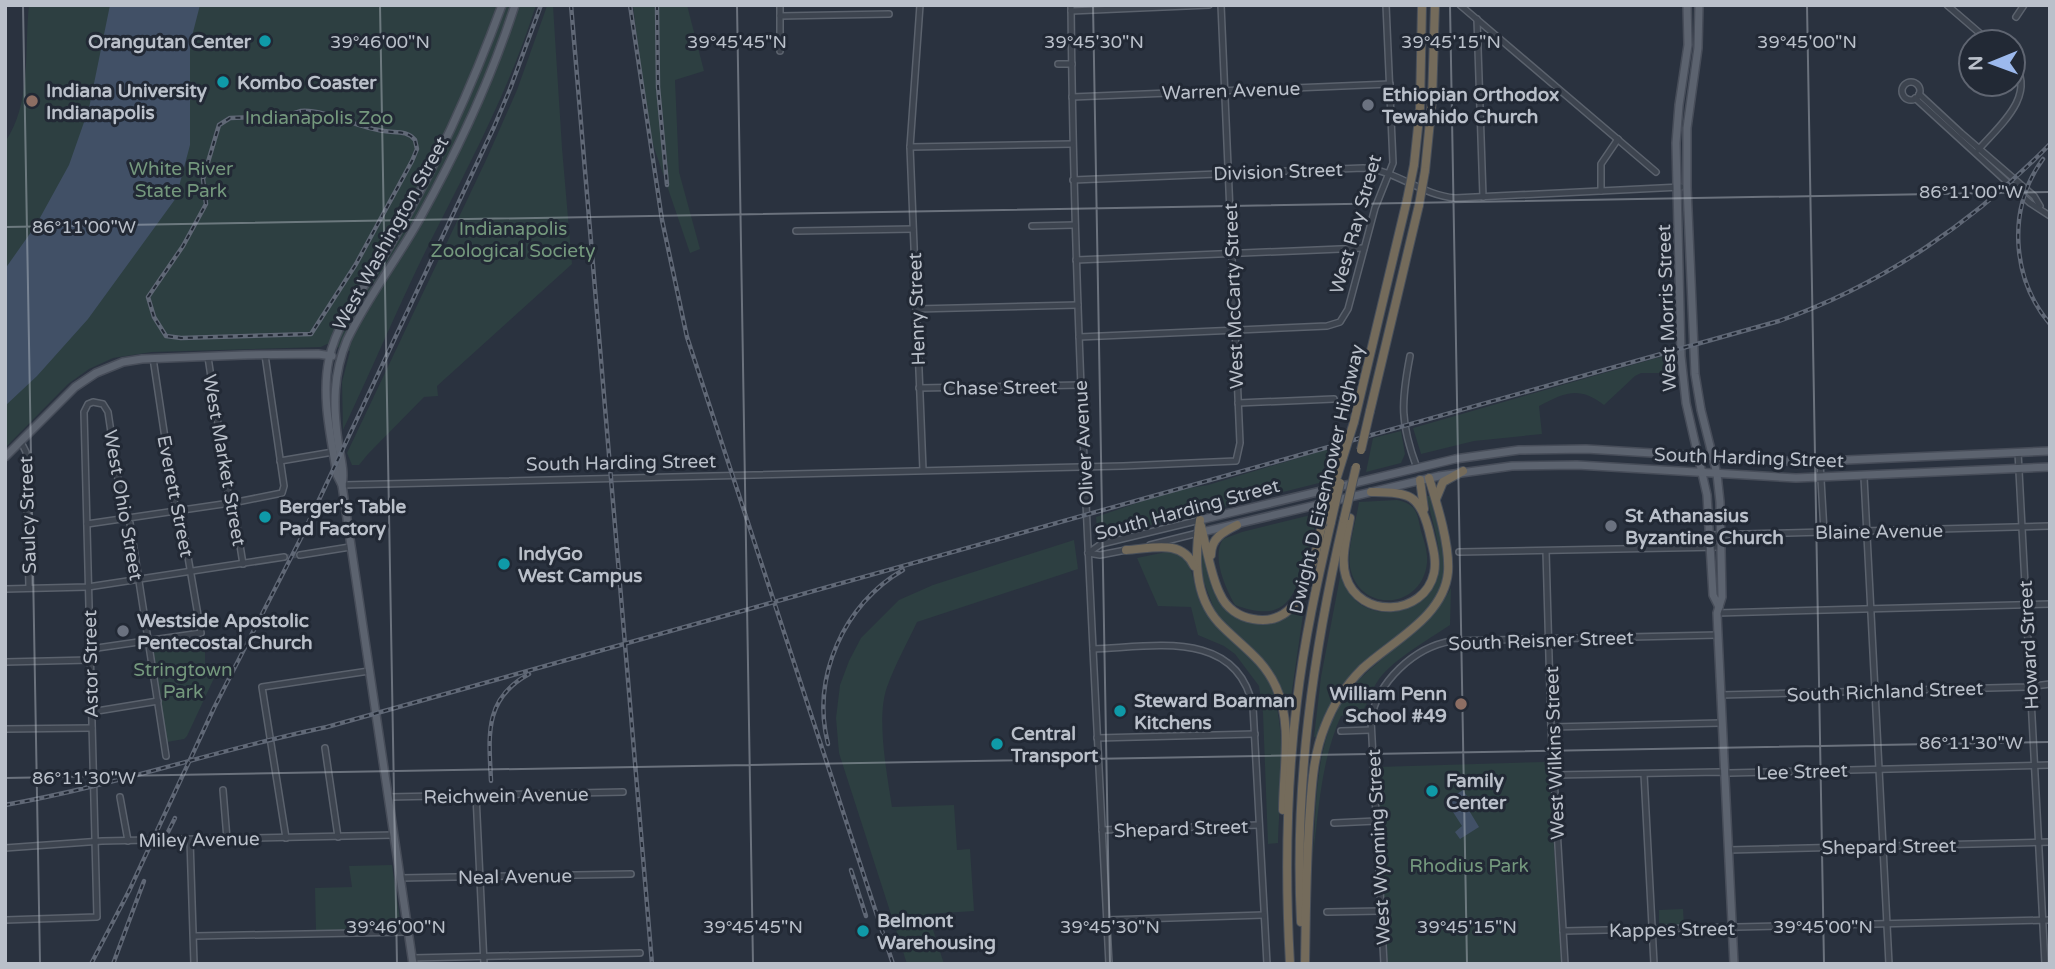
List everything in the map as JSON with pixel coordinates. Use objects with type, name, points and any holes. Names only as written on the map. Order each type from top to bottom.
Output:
[{"type":"highway","name":"Dwight D Eisenhower Highway","points":[[1290,964],[1287,876],[1289,789],[1298,694],[1326,523],[1355,418],[1414,165],[1420,108],[1422,5]]},
{"type":"highway","name":"Dwight D Eisenhower Highway","points":[[1304,964],[1299,860],[1306,734],[1322,621],[1419,205],[1432,111],[1435,5]]},
{"type":"highway","points":[[1436,506],[1440,486],[1463,471]]},
{"type":"highway","points":[[1347,519],[1344,560],[1346,579],[1355,593],[1376,606],[1404,606],[1415,600],[1432,578],[1435,557],[1425,515],[1424,479]]},
{"type":"highway","points":[[1304,964],[1312,787],[1319,743],[1329,715],[1349,684],[1373,659],[1430,611],[1442,594],[1448,564],[1436,506],[1424,479]]},
{"type":"highway","points":[[1371,492],[1410,495],[1419,503],[1425,515]]},
{"type":"highway","points":[[1197,573],[1200,520]]},
{"type":"highway","points":[[1200,532],[1218,590],[1229,607],[1250,619],[1261,620],[1276,617],[1292,608],[1303,591],[1326,523]]},
{"type":"highway","points":[[1211,562],[1211,549],[1215,540],[1222,532],[1237,525]]},
{"type":"highway","points":[[1126,550],[1171,547],[1188,555],[1197,573],[1204,599],[1214,617],[1263,664],[1281,701],[1285,727],[1283,821],[1287,876]]},
{"type":"main road","name":"West Washington Street","points":[[342,485],[337,475],[333,452],[326,392],[330,356],[338,333],[393,241],[442,148],[502,5]]},
{"type":"main road","name":"West Washington Street","points":[[412,961],[342,485],[334,397],[340,357],[350,333],[414,229],[454,153],[481,94],[515,5]]},
{"type":"main road","name":"West Morris Street","points":[[1699,5],[1699,38],[1687,126],[1687,187],[1696,374],[1701,410],[1717,474],[1722,535],[1722,597],[1718,610],[1718,635],[1734,964]]},
{"type":"main road","points":[[1687,9],[1692,28],[1690,61],[1695,70]]},
{"type":"main road","name":"West Morris Street","points":[[1687,9],[1688,45],[1677,129],[1683,375],[1686,403],[1707,495],[1713,595],[1718,610]]},
{"type":"main road","points":[[1683,79],[1687,85],[1683,113],[1687,126]]},
{"type":"main road","points":[[5,457],[73,389],[89,377],[123,362],[208,356],[318,354],[340,357]]},
{"type":"main road","name":"South Harding Street","points":[[1200,520],[1482,454],[1535,449],[1586,449],[1820,462],[2050,451]]},
{"type":"main road","name":"South Harding Street","points":[[1200,532],[1463,471],[1551,464],[1820,478],[2050,467]]},
{"type":"main road","points":[[1417,468],[1424,479]]},
{"type":"street","points":[[780,5],[780,51]]},
{"type":"street","name":"Henry Street","points":[[920,5],[910,148],[923,470]]},
{"type":"street","points":[[1071,8],[1209,5]]},
{"type":"street","name":"West McCarty Street","points":[[1221,5],[1240,443],[1236,461]]},
{"type":"street","name":"West Ray Street","points":[[1235,330],[1331,326],[1338,323],[1348,309],[1377,204],[1393,163],[1387,5]]},
{"type":"street","points":[[1460,5],[1656,172]]},
{"type":"street","points":[[1947,5],[1974,28]]},
{"type":"street","points":[[2016,17],[2024,5]]},
{"type":"street","name":"Oliver Avenue","points":[[1071,8],[1073,180],[1084,467],[1109,964]]},
{"type":"street","points":[[780,16],[890,14]]},
{"type":"street","points":[[1477,19],[1483,197]]},
{"type":"street","points":[[1058,64],[1072,64]]},
{"type":"street","name":"Warren Avenue","points":[[1072,97],[1390,84]]},
{"type":"street","points":[[1917,96],[2031,203],[2050,215]]},
{"type":"street","points":[[1977,152],[2015,106],[2018,98]]},
{"type":"street","points":[[1601,191],[1601,164],[1618,139]]},
{"type":"street","points":[[910,148],[1072,144]]},
{"type":"street","name":"Division Street","points":[[1073,180],[1363,168],[1390,173],[1438,196],[1458,198],[1687,187]]},
{"type":"street","points":[[1032,226],[1075,225]]},
{"type":"street","points":[[796,231],[913,229]]},
{"type":"street","points":[[1076,260],[1364,248]]},
{"type":"street","points":[[916,309],[1078,305]]},
{"type":"street","points":[[1079,337],[1235,330]]},
{"type":"street","points":[[87,524],[231,503],[278,495],[283,491],[265,355]]},
{"type":"street","name":"West Market Street","points":[[208,356],[243,564]]},
{"type":"street","points":[[1410,356],[1404,390],[1405,433],[1417,468]]},
{"type":"street","name":"Everett Street","points":[[148,641],[201,634],[181,516],[175,505],[153,358]]},
{"type":"street","name":"Chase Street","points":[[919,388],[1081,385]]},
{"type":"street","points":[[1238,403],[1334,399]]},
{"type":"street","name":"West Ohio Street","points":[[84,410],[88,404],[95,401],[102,403],[107,409],[122,513],[130,523],[166,755]]},
{"type":"street","name":"Astor Street","points":[[5,920],[97,918],[84,410]]},
{"type":"street","name":"Saulcy Street","points":[[21,442],[26,452],[29,588]]},
{"type":"street","points":[[280,461],[333,452]]},
{"type":"street","name":"Howard Street","points":[[2018,452],[2039,842],[2046,920],[2045,964]]},
{"type":"street","name":"South Harding Street","points":[[342,485],[1236,461]]},
{"type":"street","points":[[1820,462],[1824,532]]},
{"type":"street","points":[[1864,477],[1889,964]]},
{"type":"street","name":"South Harding Street","points":[[1088,553],[1101,544],[1200,520]]},
{"type":"street","name":"Blaine Avenue","points":[[1709,535],[2050,526]]},
{"type":"street","name":"South Harding Street","points":[[1088,553],[1100,555],[1200,532]]},
{"type":"street","points":[[299,555],[351,547]]},
{"type":"street","points":[[1459,552],[1722,547]]},
{"type":"street","name":"West Wilkins Street","points":[[1546,551],[1551,727],[1563,931]]},
{"type":"street","points":[[5,589],[88,587],[285,557]]},
{"type":"street","points":[[1718,610],[2050,604]]},
{"type":"street","name":"South Reisner Street","points":[[1371,730],[1372,713],[1383,687],[1391,678],[1429,648],[1454,641],[1718,635]]},
{"type":"street","points":[[90,649],[148,641]]},
{"type":"street","points":[[1093,649],[1196,648],[1221,657],[1244,681],[1252,703],[1255,734],[1267,964]]},
{"type":"street","points":[[5,662],[90,660]]},
{"type":"street","points":[[286,838],[262,687],[369,671]]},
{"type":"street","name":"South Richland Street","points":[[1720,695],[2050,684]]},
{"type":"street","points":[[91,712],[158,701]]},
{"type":"street","points":[[1551,727],[1721,723]]},
{"type":"street","points":[[5,729],[92,727]]},
{"type":"street","points":[[1341,731],[1371,730]]},
{"type":"street","name":"West Wyoming Street","points":[[1371,730],[1384,964]]},
{"type":"street","points":[[1097,738],[1255,734]]},
{"type":"street","points":[[325,748],[338,836]]},
{"type":"street","name":"Lee Street","points":[[1554,775],[2050,765]]},
{"type":"street","points":[[1644,774],[1654,964]]},
{"type":"street","points":[[223,790],[227,839]]},
{"type":"street","name":"Reichwein Avenue","points":[[388,797],[624,792]]},
{"type":"street","points":[[476,795],[484,964]]},
{"type":"street","points":[[120,797],[128,841]]},
{"type":"street","points":[[1334,823],[1376,821]]},
{"type":"street","name":"Shepard Street","points":[[1102,830],[1259,825]]},
{"type":"street","name":"Miley Avenue","points":[[5,848],[128,841],[394,835]]},
{"type":"street","points":[[191,840],[194,964]]},
{"type":"street","name":"Shepard Street","points":[[1728,850],[2050,842]]},
{"type":"street","name":"Neal Avenue","points":[[400,878],[631,874]]},
{"type":"street","points":[[1327,912],[1381,911]]},
{"type":"street","points":[[1107,920],[1264,915]]},
{"type":"street","name":"Kappes Street","points":[[1563,931],[2046,920]]},
{"type":"street","points":[[1563,931],[1565,964]]},
{"type":"street","points":[[194,936],[408,932]]},
{"type":"street","points":[[412,961],[484,956],[640,953]]},
{"type":"green space","name":"White River State Park","points":[[29,5],[536,5],[514,66],[488,125],[420,263],[343,430],[342,382],[350,351],[327,344],[321,347],[152,352],[113,358],[89,369],[68,384],[5,448],[5,142],[14,127],[23,93]]},
{"type":"green space","points":[[633,5],[687,5],[704,71],[675,80],[679,172],[700,249],[690,253],[648,130]]},
{"type":"green space","name":"Indianapolis Zoological Society","points":[[547,6],[553,6],[572,264],[437,386],[438,396],[424,397],[359,465],[352,465],[347,453],[487,158],[517,90]]},
{"type":"green space","points":[[1667,355],[1667,373],[1641,373],[1635,376],[1604,405],[1587,395],[1572,393],[1539,406],[1542,434],[1474,441],[1421,454],[1413,428]]},
{"type":"green space","points":[[1401,431],[1405,454],[1401,463],[1366,472],[1373,438]]},
{"type":"green space","points":[[1338,446],[1327,481],[1111,535],[1104,535],[1097,529],[1096,517],[1172,491],[1208,485]]},
{"type":"green space","points":[[1427,496],[1430,496],[1445,564],[1443,581],[1436,596],[1413,623],[1370,657],[1344,684],[1333,700],[1317,737],[1314,737],[1321,677],[1341,572],[1353,597],[1371,609],[1394,612],[1416,604],[1425,597],[1432,588],[1439,568],[1436,537]]},
{"type":"green space","points":[[1397,500],[1409,504],[1415,510],[1426,547],[1427,563],[1423,579],[1414,590],[1403,597],[1377,599],[1365,593],[1356,582],[1350,567],[1352,535],[1359,502]]},
{"type":"green space","points":[[1319,513],[1300,577],[1290,599],[1274,610],[1251,610],[1235,605],[1219,564],[1223,539]]},
{"type":"green space","points":[[1074,540],[1078,569],[917,622],[890,679],[884,700],[882,730],[892,807],[954,805],[957,850],[970,849],[974,911],[928,914],[944,964],[907,964],[839,753],[836,718],[840,685],[849,661],[861,638],[899,600],[933,585]]},
{"type":"green space","points":[[1199,547],[1203,548],[1213,589],[1219,601],[1237,617],[1249,621],[1273,621],[1285,617],[1295,610],[1302,600],[1305,601],[1290,704],[1286,704],[1276,677],[1262,658],[1216,614],[1202,577]]},
{"type":"green space","points":[[1171,551],[1186,560],[1199,599],[1209,617],[1255,661],[1271,687],[1280,730],[1278,843],[1268,844],[1263,713],[1259,686],[1235,654],[1198,635],[1191,607],[1158,606],[1137,558]]},
{"type":"green space","points":[[1451,588],[1450,625],[1386,671],[1376,683],[1361,713],[1341,716],[1325,767],[1313,856],[1320,764],[1325,742],[1343,701],[1368,671],[1431,616]]},
{"type":"green space","name":"Stringtown Park","points":[[205,637],[205,666],[215,667],[215,676],[187,736],[167,742],[153,647],[155,643]]},
{"type":"green space","name":"Rhodius Park","points":[[1549,763],[1561,964],[1388,964],[1377,767]]},
{"type":"green space","points":[[392,865],[401,927],[399,930],[316,931],[315,888],[352,887],[349,866]]},
{"type":"green space","points":[[1683,909],[1684,925],[1659,926],[1659,910]]},
{"type":"water","points":[[110,5],[200,5],[190,44],[190,145],[176,198],[88,319],[37,376],[5,406],[5,269],[36,225],[69,165],[89,108]]},
{"type":"water","points":[[1463,790],[1468,798],[1464,802],[1479,827],[1460,839],[1455,832],[1462,826],[1446,801]]},
{"type":"tunnel","points":[[284,557],[300,555]]},
{"type":"railway","points":[[91,964],[129,891],[214,708],[302,536],[494,127],[541,5]]},
{"type":"railway","points":[[571,5],[652,964]]},
{"type":"railway","points":[[630,5],[662,220],[687,337],[893,964]]},
{"type":"railway","points":[[657,5],[658,87],[667,185]]},
{"type":"railway","points":[[301,111],[320,113],[374,129],[405,133],[415,140],[417,149],[412,161],[356,264],[311,334],[181,338],[166,336],[154,317],[148,297],[183,246],[206,204],[203,179],[219,125],[230,118],[286,116],[301,111]]},
{"type":"railway","points":[[5,805],[86,788],[327,727],[1779,321],[1854,289],[1925,248],[1990,200],[2050,144]]},
{"type":"railway","points":[[2043,159],[2031,178],[2023,199],[2018,243],[2027,286],[2050,324]]},
{"type":"railway","points":[[828,744],[824,693],[837,645],[864,602],[882,584],[903,570]]},
{"type":"railway","points":[[491,781],[490,734],[496,707],[503,695],[529,674]]},
{"type":"railway","points":[[161,846],[175,818]]},
{"type":"railway","points":[[851,870],[866,916]]},
{"type":"railway","points":[[113,964],[144,881]]},
{"type":"place","name":"Orangutan Center","points":[[265,41]]},
{"type":"place","name":"Kombo Coaster","points":[[223,82]]},
{"type":"place","name":"Indiana University Indianapolis","points":[[32,101]]},
{"type":"place","name":"Ethiopian Orthodox Tewahido Church","points":[[1368,105]]},
{"type":"place","name":"Berger's Table Pad Factory","points":[[265,517]]},
{"type":"place","name":"St Athanasius Byzantine Church","points":[[1611,526]]},
{"type":"place","name":"IndyGo West Campus","points":[[504,564]]},
{"type":"place","name":"Westside Apostolic Pentecostal Church","points":[[123,631]]},
{"type":"place","name":"William Penn School #49","points":[[1461,704]]},
{"type":"place","name":"Steward Boarman Kitchens","points":[[1120,711]]},
{"type":"place","name":"Central Transport","points":[[997,744]]},
{"type":"place","name":"Family Center","points":[[1432,791]]},
{"type":"place","name":"Belmont Warehousing","points":[[863,931]]},
{"type":"park label","name":"Indianapolis Zoo","points":[[319,117]]}]
